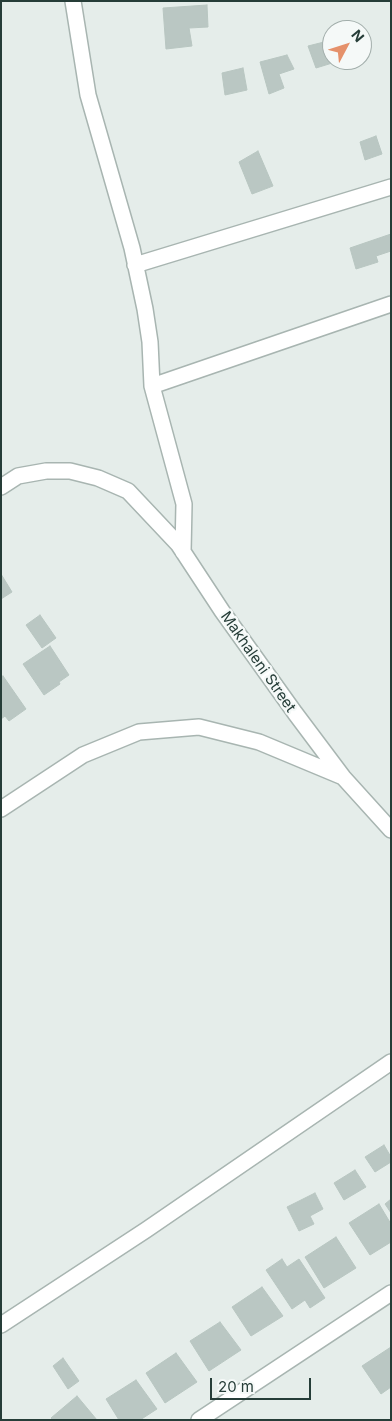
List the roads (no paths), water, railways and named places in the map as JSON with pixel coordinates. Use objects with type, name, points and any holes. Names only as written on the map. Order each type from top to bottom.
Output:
[{"type":"street","points":[[73,1],[88,95],[135,265],[145,309],[150,342],[152,386],[184,504],[180,548]]},
{"type":"street","points":[[135,265],[391,186]]},
{"type":"street","points":[[152,386],[391,304]]},
{"type":"street","name":"Makhaleni Street","points":[[1,487],[18,476],[46,471],[70,471],[98,478],[128,491],[180,548],[278,690],[343,777],[391,830]]},
{"type":"street","name":"Makhaleni Street","points":[[1,809],[82,755],[139,732],[199,727],[259,742],[343,777]]},
{"type":"street","points":[[1,1325],[146,1230],[391,1062]]},
{"type":"street","points":[[199,1420],[391,1293]]}]
